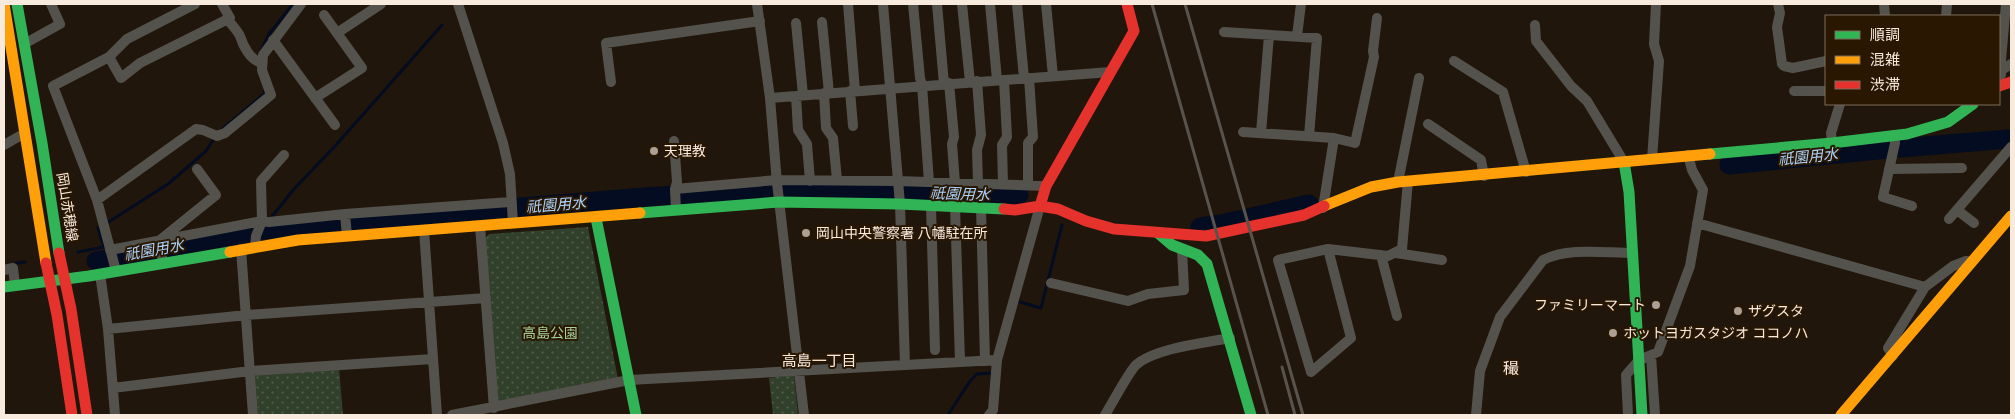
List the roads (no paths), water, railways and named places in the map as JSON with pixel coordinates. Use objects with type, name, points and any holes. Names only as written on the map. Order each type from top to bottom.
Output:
[{"type":"street","points":[[4,4],[8,51],[25,133],[57,315],[72,415]]},
{"type":"street","name":"岡山赤穂線","points":[[17,4],[87,415]]},
{"type":"street","points":[[24,44],[60,24],[51,4]]},
{"type":"street","points":[[113,260],[97,200],[53,86],[109,57],[127,39],[195,4]]},
{"type":"street","points":[[109,57],[121,78],[140,63],[230,18],[222,4]]},
{"type":"street","points":[[259,62],[273,40],[301,4]]},
{"type":"street","points":[[337,34],[381,4]]},
{"type":"street","points":[[757,4],[770,98],[777,182],[790,281],[804,415]]},
{"type":"street","points":[[848,4],[853,126]]},
{"type":"street","points":[[883,4],[899,191],[905,365]]},
{"type":"street","points":[[913,4],[922,86],[929,182]]},
{"type":"street","points":[[937,4],[954,137],[952,144],[955,183]]},
{"type":"street","points":[[962,4],[982,134],[977,150],[978,183]]},
{"type":"street","points":[[990,4],[1008,137],[1002,145],[1004,184]]},
{"type":"street","points":[[1016,4],[1033,137],[1028,143],[1028,185]]},
{"type":"street","points":[[1046,4],[1053,76]]},
{"type":"street","points":[[990,415],[993,410],[997,360],[1046,186],[1134,31],[1126,4]]},
{"type":"street","points":[[1297,36],[1301,4]]},
{"type":"street","points":[[1652,159],[1659,61],[1654,44],[1656,4]]},
{"type":"street","points":[[1778,4],[1780,12],[1777,27],[1782,64],[1793,68],[1825,62]]},
{"type":"street","points":[[2004,84],[2000,71],[2000,55],[2006,4]]},
{"type":"street","points":[[462,5],[503,143],[510,174],[512,211]]},
{"type":"street","points":[[316,98],[362,68],[324,14]]},
{"type":"street","points":[[1243,132],[1334,138],[1355,143],[1374,57],[1377,18]]},
{"type":"street","points":[[97,200],[196,129],[216,136],[225,133],[271,95],[259,62],[240,42],[240,35],[227,19]]},
{"type":"street","points":[[611,82],[606,43],[760,21]]},
{"type":"street","points":[[796,22],[800,96],[798,130],[807,144],[810,180]]},
{"type":"street","points":[[822,22],[827,93],[826,128],[833,138],[837,180]]},
{"type":"street","points":[[1535,25],[1536,41],[1571,86],[1587,101],[1624,162],[1629,192],[1642,415]]},
{"type":"street","points":[[1224,32],[1317,38],[1309,136]]},
{"type":"street","points":[[1261,133],[1269,35]]},
{"type":"street","points":[[273,40],[335,125]]},
{"type":"street","points":[[1454,61],[1503,92],[1526,172]]},
{"type":"street","points":[[2000,71],[2011,64]]},
{"type":"street","points":[[770,98],[1110,72]]},
{"type":"street","points":[[1328,249],[1351,338],[1311,372],[1278,260],[1328,249],[1388,256],[1402,249],[1403,182],[1419,78]]},
{"type":"street","points":[[1794,91],[1825,90]]},
{"type":"street","points":[[1832,143],[1831,134],[1840,105]]},
{"type":"street","points":[[675,189],[837,180],[899,191],[930,206],[1015,210],[1040,206],[1058,209],[1107,228],[1132,232],[1206,236],[1304,215],[1371,187],[1403,182],[1832,143],[1894,135],[1937,126],[1950,121],[1972,105]]},
{"type":"street","points":[[1428,124],[1481,160],[1484,176]]},
{"type":"street","points":[[4,145],[25,133]]},
{"type":"street","points":[[1894,135],[1883,197],[1912,206]]},
{"type":"street","points":[[1323,208],[1334,138]]},
{"type":"street","points":[[674,141],[677,182],[675,189],[676,205]]},
{"type":"street","points":[[1949,220],[2011,147]]},
{"type":"street","points":[[256,241],[264,222],[261,181],[284,155]]},
{"type":"street","points":[[1628,415],[1626,375],[1639,360],[1658,352],[1690,266],[1703,190],[1692,170],[1688,155]]},
{"type":"street","points":[[1889,169],[1962,168]]},
{"type":"street","points":[[159,245],[216,195],[197,169]]},
{"type":"street","points":[[113,260],[163,263],[241,249],[256,241],[298,240],[345,223],[512,211],[596,218],[676,205],[899,191],[929,182],[1046,186]]},
{"type":"street","points":[[930,206],[935,350]]},
{"type":"street","points":[[955,207],[960,362]]},
{"type":"street","points":[[981,208],[985,360]]},
{"type":"street","points":[[1957,210],[1974,223]]},
{"type":"street","points":[[4,270],[13,268],[10,286],[100,274],[113,260],[159,245],[264,222],[345,223],[424,230],[480,226],[512,211]]},
{"type":"street","points":[[1841,415],[2011,216]]},
{"type":"street","points":[[596,218],[636,415]]},
{"type":"street","points":[[1697,223],[1925,287]]},
{"type":"street","points":[[480,226],[494,408]]},
{"type":"street","points":[[424,230],[437,415]]},
{"type":"street","points":[[1158,233],[1172,245],[1198,255],[1208,264],[1251,415]]},
{"type":"street","points":[[159,245],[163,263]]},
{"type":"street","points":[[241,249],[253,415]]},
{"type":"street","points":[[1051,283],[1128,301],[1148,294],[1184,290],[1182,249]]},
{"type":"street","points":[[1396,253],[1442,260]]},
{"type":"street","points":[[1476,415],[1480,370],[1500,317],[1543,260],[1564,253],[1633,253]]},
{"type":"street","points":[[1381,255],[1397,316]]},
{"type":"street","points":[[1893,356],[1888,348],[1925,287],[1953,266],[1966,261],[1972,262]]},
{"type":"street","points":[[100,274],[108,329],[115,415]]},
{"type":"street","points":[[108,329],[246,315],[486,298]]},
{"type":"street","points":[[1105,415],[1135,366],[1170,350],[1230,338]]},
{"type":"street","points":[[1652,355],[1656,415]]},
{"type":"street","points":[[113,388],[250,371],[433,359]]},
{"type":"street","points":[[452,415],[629,380],[997,360]]},
{"type":"waterway","points":[[260,53],[269,34],[293,4]]},
{"type":"waterway","points":[[270,219],[294,189],[336,145],[442,25]]},
{"type":"waterway","points":[[219,132],[264,94],[265,89]]},
{"type":"waterway","points":[[107,223],[168,184],[206,151],[215,137]]},
{"type":"waterway","name":"祇園用水","points":[[1901,148],[2008,139]]},
{"type":"waterway","name":"祇園用水","points":[[1729,165],[1888,149]]},
{"type":"waterway","name":"祇園用水","points":[[96,261],[263,230],[348,221],[645,197],[784,188],[906,190],[1019,195]]},
{"type":"waterway","name":"祇園用水","points":[[1200,227],[1309,204]]},
{"type":"waterway","points":[[1020,302],[1041,308],[1062,225]]},
{"type":"waterway","points":[[78,252],[104,247],[99,227]]},
{"type":"waterway","points":[[16,263],[25,262]]},
{"type":"waterway","points":[[948,415],[970,381],[977,374],[990,373]]},
{"type":"railway","points":[[1152,4],[1268,415]]},
{"type":"railway","points":[[1185,4],[1303,415]]},
{"type":"railway","points":[[1282,367],[1295,415]]},
{"type":"place","name":"天理教","points":[[654,151]]},
{"type":"place","name":"岡山中央警察署 八幡駐在所","points":[[806,233]]},
{"type":"place","name":"ファミリーマート","points":[[1656,305]]},
{"type":"place","name":"ザグスタ","points":[[1738,311]]},
{"type":"place","name":"ホットヨガスタジオ ココノハ","points":[[1613,333]]},
{"type":"district","name":"高島一丁目","points":[[819,361]]},
{"type":"district","name":"穝","points":[[1511,369]]},
{"type":"park label","name":"高島公園","points":[[550,333]]}]
